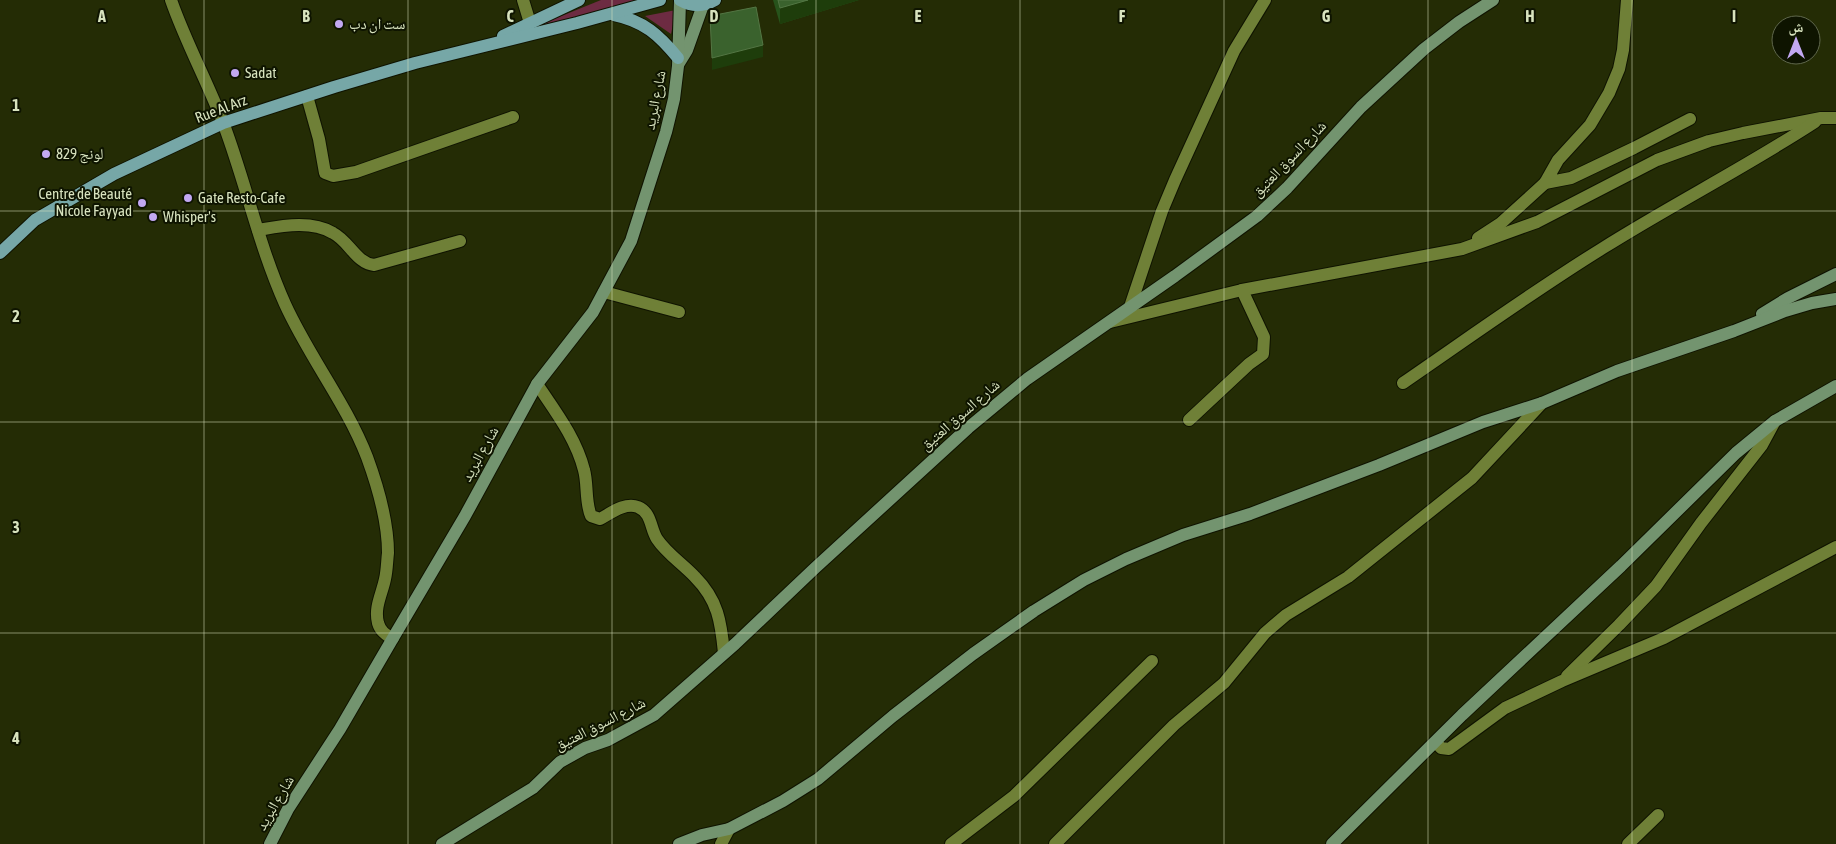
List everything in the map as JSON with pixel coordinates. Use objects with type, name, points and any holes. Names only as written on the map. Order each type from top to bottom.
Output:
[{"type":"main road","name":"Rue Al Arz","points":[[478,48],[579,0]]},
{"type":"main road","name":"Rue Al Arz","points":[[0,253],[36,220],[114,174],[223,123],[415,63],[612,14],[660,0]]},
{"type":"main road","points":[[680,0],[692,5],[709,3]]},
{"type":"main road","name":"شارع البريد","points":[[270,844],[288,809],[340,729],[464,516],[537,384],[593,312],[631,241],[666,132],[674,100],[678,62],[680,0]]},
{"type":"main road","name":"شارع السوق العتيق","points":[[442,844],[532,788],[560,762],[585,748],[608,740],[654,715],[968,428],[1027,379],[1175,276],[1257,216],[1287,188],[1361,107],[1424,49],[1459,22],[1493,0]]},
{"type":"main road","name":"شارع البريد","points":[[678,62],[687,50],[709,3]]},
{"type":"main road","points":[[612,14],[638,21],[664,41],[678,62]]},
{"type":"main road","points":[[1734,331],[1788,298],[1836,274]]},
{"type":"main road","points":[[679,844],[702,835],[729,828],[783,801],[818,779],[893,716],[973,654],[1034,611],[1084,580],[1126,559],[1183,535],[1250,514],[1379,465],[1483,422],[1542,403],[1618,371],[1734,331],[1785,311],[1836,298]]},
{"type":"main road","points":[[1332,844],[1462,715],[1621,566],[1736,453],[1775,421],[1836,386]]},
{"type":"street","points":[[171,0],[182,30],[223,123],[272,274],[305,344],[324,371],[366,456],[384,510],[388,552],[385,578],[377,606],[378,625],[386,636],[393,638]]},
{"type":"street","points":[[523,0],[530,23]]},
{"type":"street","points":[[1130,307],[1162,211],[1175,180],[1234,51],[1265,0]]},
{"type":"street","points":[[1462,249],[1501,224],[1545,183],[1558,160],[1590,125],[1619,69],[1623,50],[1627,0]]},
{"type":"street","points":[[307,96],[319,139],[325,173],[333,176],[356,172],[513,117]]},
{"type":"street","points":[[1403,383],[1528,295],[1613,242],[1776,147],[1821,118]]},
{"type":"street","points":[[1107,322],[1242,290],[1462,249],[1537,222],[1657,160],[1700,144],[1743,132],[1821,118],[1836,118]]},
{"type":"street","points":[[1545,183],[1571,178],[1690,119]]},
{"type":"street","points":[[258,230],[302,225],[319,227],[334,233],[348,245],[360,260],[374,265],[460,240]]},
{"type":"street","points":[[1189,420],[1249,364],[1263,354],[1264,337],[1242,290]]},
{"type":"street","points":[[604,292],[679,312]]},
{"type":"street","points":[[537,384],[565,426],[580,456],[585,471],[591,516],[600,519],[625,506],[633,506],[644,511],[658,540],[695,577],[714,601],[724,653]]},
{"type":"street","points":[[1055,844],[1174,725],[1224,683],[1265,633],[1286,615],[1348,577],[1472,478],[1542,403]]},
{"type":"street","points":[[1562,681],[1656,586],[1701,523],[1762,445],[1775,421]]},
{"type":"street","points":[[1436,742],[1441,748],[1449,749],[1505,708],[1562,681],[1664,638],[1836,547]]},
{"type":"street","points":[[951,844],[1014,796],[1152,661]]},
{"type":"street","points":[[1628,844],[1658,815]]},
{"type":"street","points":[[721,844],[729,828]]},
{"type":"shaded area","points":[[601,0],[640,0],[532,28]]},
{"type":"shaded area","points":[[676,10],[671,34],[645,16]]},
{"type":"building","points":[[778,0],[808,0],[780,8]]},
{"type":"building","points":[[756,7],[763,45],[712,58],[710,16]]},
{"type":"place","name":"ست ان دب","points":[[339,24]]},
{"type":"place","name":"Sadat","points":[[235,73]]},
{"type":"place","name":"لونج 829","points":[[46,154]]},
{"type":"place","name":"Gate Resto-Cafe","points":[[188,198]]},
{"type":"place","name":"Centre de Beauté Nicole Fayyad","points":[[142,203]]},
{"type":"place","name":"Whisper's","points":[[153,217]]}]
